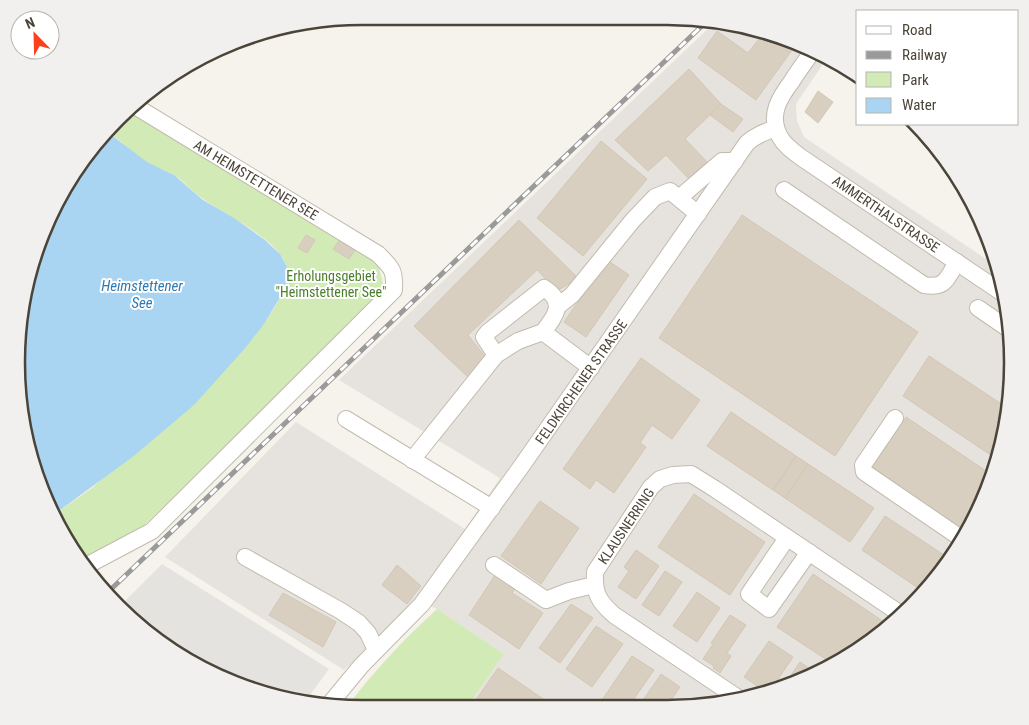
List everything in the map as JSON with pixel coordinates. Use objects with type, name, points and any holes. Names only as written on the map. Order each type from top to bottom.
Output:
[{"type":"street","points":[[776,128],[774,119],[778,102],[809,57]]},
{"type":"street","name":"AM HEIMSTETTENER SEE","points":[[91,563],[152,531],[394,290],[395,277],[390,266],[378,254],[140,109]]},
{"type":"street","name":"FELDKIRCHENER STRASSE","points":[[335,699],[361,666],[422,604],[591,368],[747,144],[754,137],[776,128]]},
{"type":"street","name":"AMMERTHALSTRASSE","points":[[776,128],[784,143],[802,158],[996,288]]},
{"type":"street","points":[[679,198],[722,161],[735,161]]},
{"type":"street","points":[[784,190],[924,285],[938,286],[943,284],[957,262]]},
{"type":"street","points":[[412,460],[496,355],[518,341],[543,332],[555,316],[558,307],[572,296],[633,220],[655,197],[670,191],[698,214]]},
{"type":"street","points":[[496,355],[484,336],[544,288],[550,292],[558,307]]},
{"type":"street","points":[[978,308],[1002,324]]},
{"type":"street","points":[[543,332],[591,368]]},
{"type":"street","points":[[896,418],[864,464],[864,472],[956,535]]},
{"type":"street","points":[[346,419],[492,508]]},
{"type":"street","name":"KLAUSNERRING","points":[[594,585],[595,572],[651,487],[660,479],[672,474],[691,474],[895,610]]},
{"type":"street","points":[[787,538],[750,594],[769,608],[809,552]]},
{"type":"street","points":[[245,557],[359,623],[368,633],[376,650]]},
{"type":"street","points":[[494,565],[546,600],[569,591],[594,585],[597,596],[603,606],[614,616],[732,694]]},
{"type":"shaded area","points":[[709,28],[732,31],[775,43],[823,64],[796,104],[797,121],[804,137],[988,260],[998,297],[1004,362],[998,428],[978,492],[959,531],[947,550],[905,601],[854,643],[835,655],[796,674],[732,694],[666,700],[472,700],[504,654],[437,609],[415,599],[386,632],[344,670],[165,557],[296,422],[465,529],[500,478],[339,380]]},
{"type":"shaded area","points":[[162,564],[329,669],[310,696],[254,682],[194,655],[157,630],[125,601]]},
{"type":"green space","name":"Erholungsgebiet \"Heimstettener See\"","points":[[137,111],[358,247],[379,267],[385,293],[323,360],[142,527],[87,557],[59,511],[92,488],[247,346],[274,308],[285,286],[287,275],[286,266],[281,256],[262,237],[202,198],[176,176],[145,161],[113,136]]},
{"type":"green space","points":[[437,609],[504,654],[472,700],[353,700],[389,656]]},
{"type":"water","name":"Heimstettener See","points":[[113,136],[147,162],[174,175],[203,200],[234,218],[265,240],[280,254],[287,267],[286,283],[282,294],[264,324],[247,346],[194,405],[135,455],[59,511],[43,471],[31,428],[26,385],[25,362],[28,318],[31,297],[43,254],[70,194],[95,157]]},
{"type":"building","points":[[717,31],[748,53],[759,39],[792,50],[756,100],[698,58]]},
{"type":"building","points":[[689,69],[721,104],[685,139],[708,163],[689,179],[666,155],[648,171],[615,140]]},
{"type":"building","points":[[818,91],[833,102],[818,123],[805,112]]},
{"type":"building","points":[[721,104],[743,119],[733,132],[710,115]]},
{"type":"building","points":[[601,141],[647,179],[583,256],[537,218]]},
{"type":"building","points":[[742,215],[918,332],[835,456],[659,338]]},
{"type":"building","points":[[519,220],[578,278],[557,291],[537,270],[468,335],[487,359],[469,378],[414,326]]},
{"type":"building","points":[[306,235],[315,240],[307,253],[298,248]]},
{"type":"building","points":[[342,237],[357,247],[349,259],[333,249]]},
{"type":"building","points":[[607,260],[629,275],[586,337],[564,322]]},
{"type":"building","points":[[929,356],[1001,404],[998,428],[991,455],[903,396]]},
{"type":"building","points":[[641,358],[700,400],[672,439],[652,425],[640,443],[646,447],[614,493],[596,480],[590,489],[563,469]]},
{"type":"building","points":[[731,412],[796,456],[773,490],[707,446]]},
{"type":"building","points":[[906,417],[986,471],[969,512],[959,530],[870,470]]},
{"type":"building","points":[[796,456],[808,464],[785,498],[773,490]]},
{"type":"building","points":[[808,464],[874,508],[850,542],[785,498]]},
{"type":"building","points":[[694,494],[765,542],[730,595],[658,547]]},
{"type":"building","points":[[540,501],[579,528],[541,584],[501,556]]},
{"type":"building","points":[[885,516],[944,555],[918,588],[862,550]]},
{"type":"building","points":[[636,550],[659,566],[636,599],[618,587],[629,571],[624,567]]},
{"type":"building","points":[[397,565],[421,586],[407,604],[382,585]]},
{"type":"building","points":[[665,571],[682,582],[659,616],[642,605]]},
{"type":"building","points":[[497,572],[517,585],[512,593],[543,613],[519,649],[469,615]]},
{"type":"building","points":[[813,574],[883,621],[854,643],[826,660],[777,627]]},
{"type":"building","points":[[697,592],[720,608],[697,642],[673,626]]},
{"type":"building","points":[[283,593],[336,622],[323,647],[269,615]]},
{"type":"building","points":[[571,604],[593,618],[560,663],[539,648]]},
{"type":"building","points":[[730,615],[746,625],[727,653],[731,656],[720,673],[713,668],[714,666],[703,659],[713,644],[711,643]]},
{"type":"building","points":[[596,626],[623,644],[592,687],[566,669]]},
{"type":"building","points":[[769,641],[793,657],[776,681],[758,687],[744,677]]},
{"type":"building","points":[[632,656],[654,670],[633,700],[602,700]]},
{"type":"building","points":[[800,662],[809,668],[796,674],[790,676]]},
{"type":"building","points":[[498,668],[545,700],[476,700]]},
{"type":"building","points":[[661,674],[680,687],[671,700],[643,700]]},
{"type":"railway","points":[[112,588],[701,27]]}]
